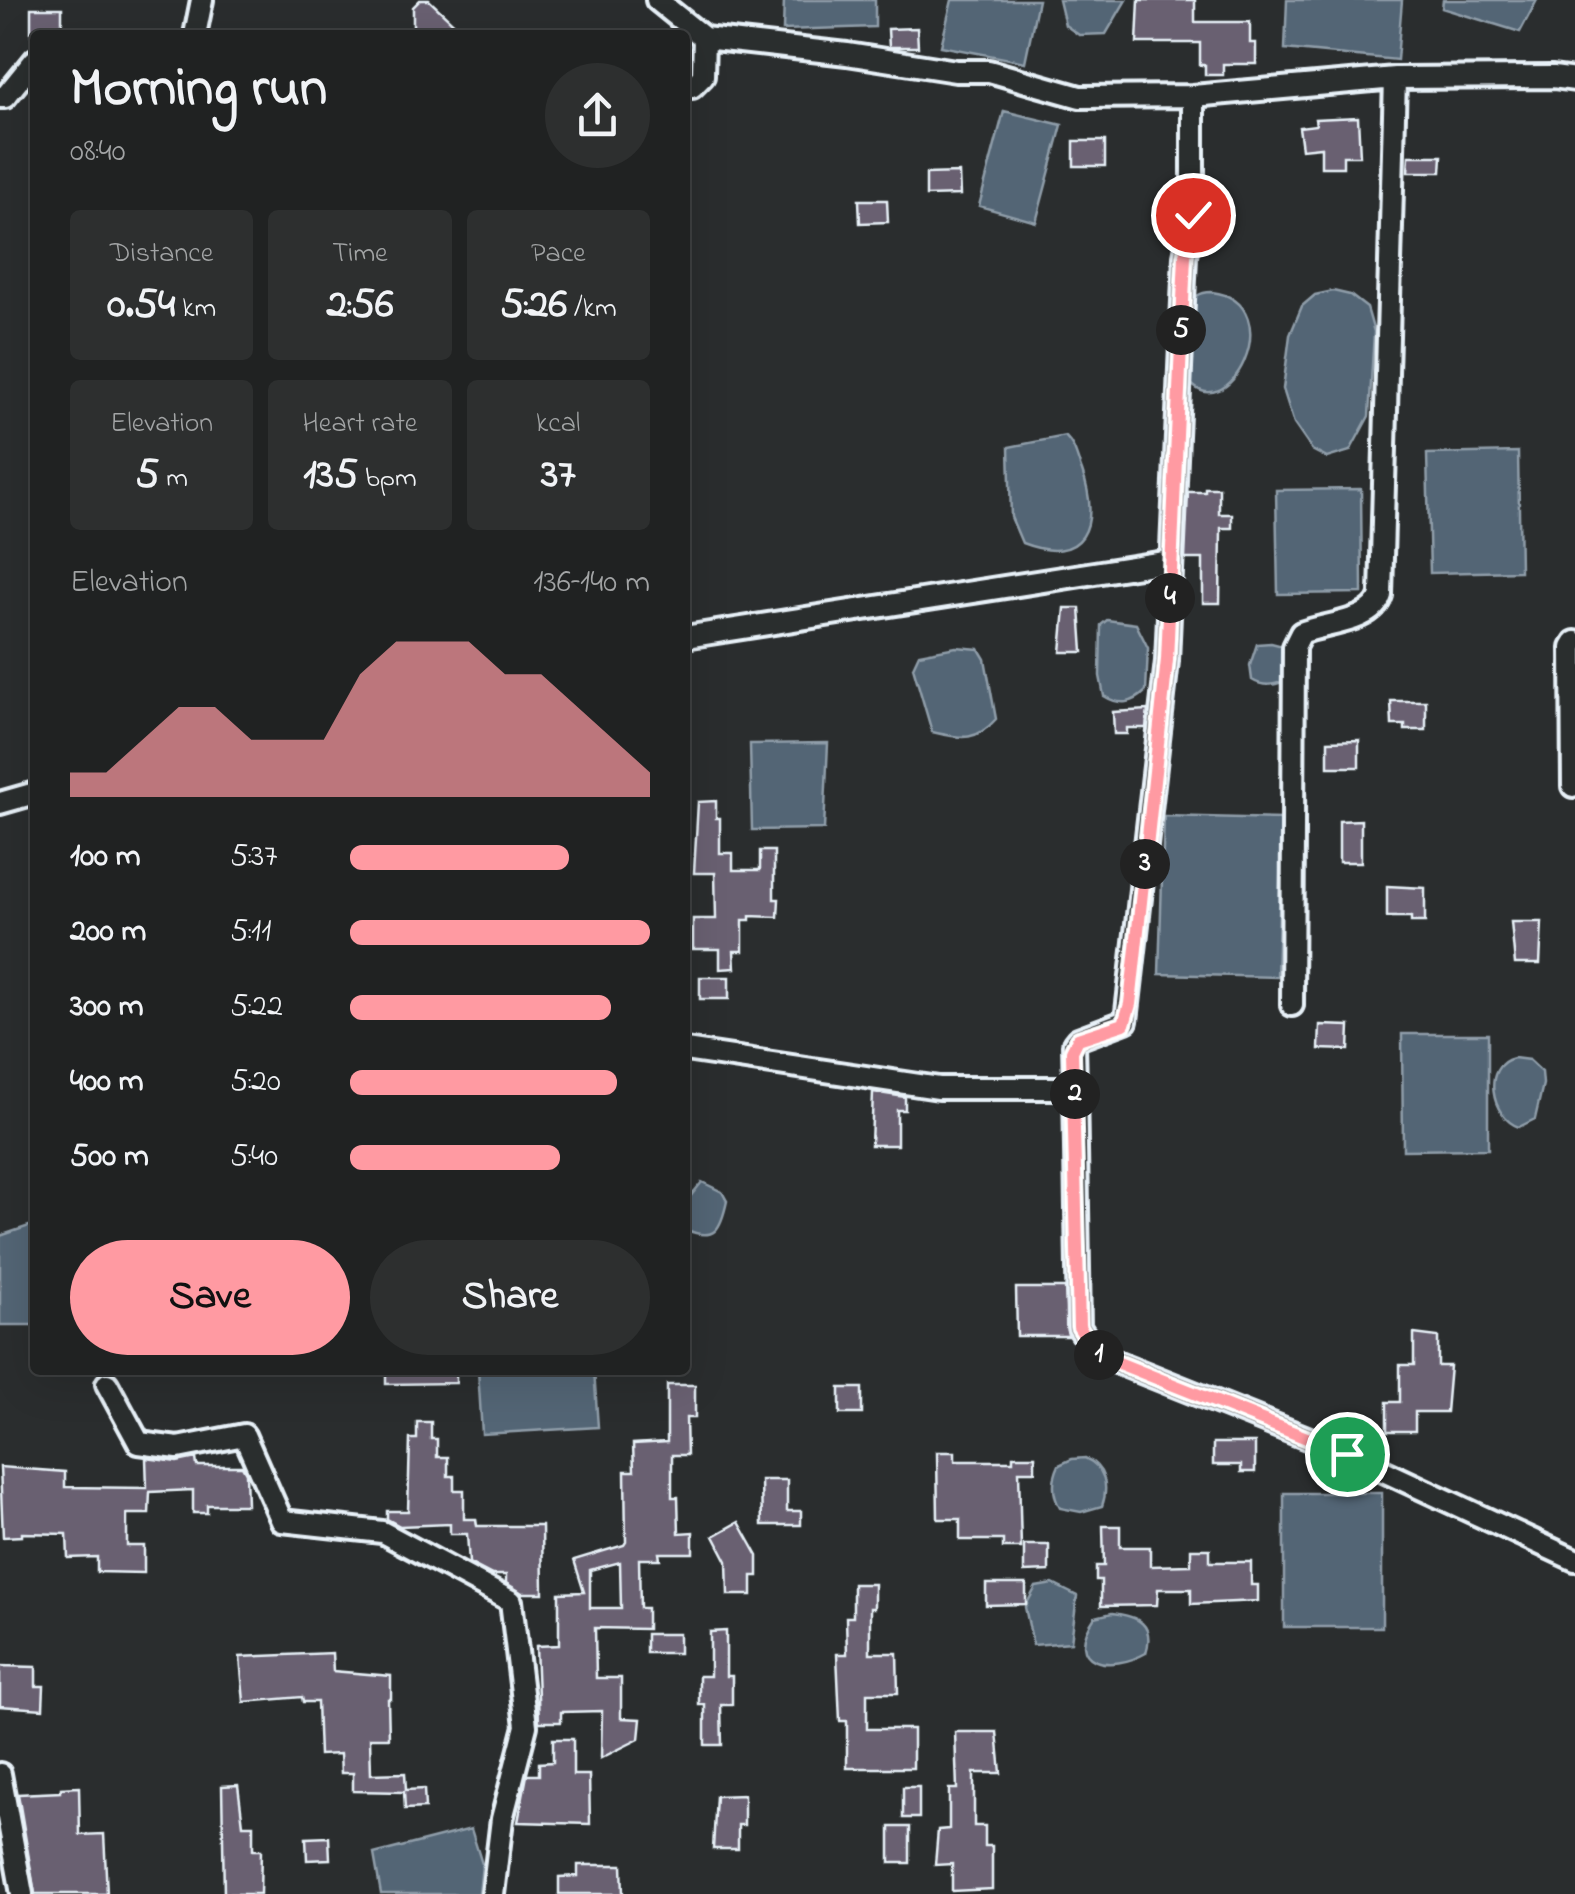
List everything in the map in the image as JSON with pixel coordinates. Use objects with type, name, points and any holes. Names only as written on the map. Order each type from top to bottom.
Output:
[{"type":"street","points":[[196,30],[202,0]]},
{"type":"street","points":[[656,0],[704,38],[956,71],[989,71],[1080,96],[1193,96],[1394,78],[1575,80]]},
{"type":"street","points":[[690,87],[703,76],[704,38]]},
{"type":"street","points":[[0,97],[6,96],[30,66]]},
{"type":"street","points":[[1292,1006],[1294,647],[1301,633],[1366,613],[1379,602],[1381,594],[1394,78]]},
{"type":"street","points":[[1193,96],[1193,215],[1185,256],[1167,660],[1128,1017],[1124,1024],[1078,1039],[1074,1044],[1079,1327],[1096,1354],[1347,1454],[1575,1560]]},
{"type":"street","points":[[690,636],[1171,561]]},
{"type":"street","points":[[1573,786],[1575,642]]},
{"type":"street","points":[[0,803],[30,794]]},
{"type":"street","points":[[690,1051],[939,1088],[1075,1088]]},
{"type":"street","points":[[107,1384],[139,1443],[178,1448],[244,1435],[282,1522],[382,1532],[512,1601],[526,1726],[502,1818],[493,1894]]},
{"type":"street","points":[[0,1774],[22,1894]]},
{"type":"water","points":[[784,0],[875,0],[875,27],[783,30]]},
{"type":"water","points":[[952,0],[1038,0],[1025,62],[941,46]]},
{"type":"water","points":[[1059,0],[1126,0],[1106,34],[1079,35],[1065,25]]},
{"type":"water","points":[[1287,0],[1402,0],[1397,60],[1285,49]]},
{"type":"water","points":[[1443,0],[1537,0],[1520,32],[1442,8]]},
{"type":"water","points":[[1004,111],[1062,125],[1036,222],[979,206]]},
{"type":"water","points":[[1333,291],[1350,295],[1367,308],[1374,332],[1369,416],[1350,451],[1327,458],[1312,450],[1294,424],[1283,389],[1290,335],[1302,306],[1315,295]]},
{"type":"water","points":[[1212,292],[1236,301],[1248,318],[1250,339],[1244,361],[1233,379],[1218,390],[1201,391],[1185,376],[1188,321],[1197,296]]},
{"type":"water","points":[[1065,436],[1075,452],[1087,491],[1088,524],[1074,545],[1061,549],[1022,543],[1011,517],[1009,447]]},
{"type":"water","points":[[1518,452],[1520,571],[1430,573],[1427,454]]},
{"type":"water","points":[[1361,489],[1362,593],[1278,594],[1276,490]]},
{"type":"water","points":[[1107,620],[1136,624],[1148,648],[1146,691],[1131,701],[1104,696],[1100,676],[1101,625]]},
{"type":"water","points":[[1257,644],[1283,646],[1287,656],[1284,681],[1264,685],[1252,680],[1250,665]]},
{"type":"water","points":[[956,647],[979,649],[985,659],[996,719],[981,732],[967,737],[932,732],[913,667],[919,654]]},
{"type":"water","points":[[828,743],[824,829],[752,830],[750,744]]},
{"type":"water","points":[[1164,816],[1282,819],[1277,977],[1159,974]]},
{"type":"water","points":[[1402,1034],[1488,1034],[1488,1149],[1403,1150]]},
{"type":"water","points":[[1514,1058],[1529,1060],[1542,1072],[1543,1084],[1535,1119],[1519,1127],[1502,1113],[1494,1092],[1497,1070]]},
{"type":"water","points":[[702,1182],[722,1192],[727,1201],[715,1231],[690,1231],[690,1197]]},
{"type":"water","points":[[30,1226],[30,1325],[0,1325],[0,1236]]},
{"type":"water","points":[[478,1375],[594,1375],[598,1427],[482,1434]]},
{"type":"water","points":[[1085,1458],[1097,1466],[1104,1478],[1102,1506],[1081,1512],[1060,1508],[1054,1487],[1059,1465]]},
{"type":"water","points":[[1284,1493],[1382,1493],[1382,1627],[1284,1627]]},
{"type":"water","points":[[1053,1584],[1077,1596],[1071,1642],[1033,1645],[1025,1607],[1036,1587]]},
{"type":"water","points":[[1112,1613],[1142,1623],[1148,1635],[1146,1653],[1119,1663],[1106,1663],[1087,1655],[1086,1633],[1095,1617]]},
{"type":"water","points":[[471,1829],[482,1864],[479,1894],[381,1894],[374,1854]]},
{"type":"building","points":[[420,0],[429,0],[461,30],[413,30],[413,7]]},
{"type":"building","points":[[1139,0],[1195,0],[1195,22],[1250,22],[1256,64],[1223,64],[1223,75],[1205,75],[1205,65],[1200,65],[1200,43],[1137,43]]},
{"type":"building","points":[[31,8],[62,8],[62,30],[31,30]]},
{"type":"building","points":[[917,28],[918,47],[889,47],[888,29]]},
{"type":"building","points":[[1358,117],[1360,156],[1343,156],[1343,167],[1321,167],[1321,147],[1302,149],[1299,127],[1316,125],[1315,119]]},
{"type":"building","points":[[1074,141],[1105,141],[1105,166],[1074,166]]},
{"type":"building","points":[[1409,156],[1442,156],[1441,172],[1408,172]]},
{"type":"building","points":[[959,173],[960,195],[926,196],[926,174]]},
{"type":"building","points":[[859,200],[887,200],[888,222],[860,223]]},
{"type":"building","points":[[1205,488],[1219,488],[1219,514],[1232,514],[1232,528],[1221,528],[1220,603],[1203,603],[1203,559],[1185,559],[1188,492],[1205,492]]},
{"type":"building","points":[[1065,608],[1080,608],[1083,652],[1061,652]]},
{"type":"building","points":[[1391,701],[1426,701],[1426,730],[1405,730],[1405,725],[1392,725]]},
{"type":"building","points":[[1148,710],[1146,728],[1127,728],[1127,734],[1114,734],[1113,712]]},
{"type":"building","points":[[1359,740],[1359,767],[1328,767],[1328,741]]},
{"type":"building","points":[[716,801],[720,853],[733,853],[733,870],[760,870],[760,851],[774,851],[778,917],[750,916],[750,920],[743,920],[743,951],[734,951],[735,968],[720,969],[720,949],[693,949],[693,919],[716,919],[715,873],[694,873],[698,802]]},
{"type":"building","points":[[1361,820],[1361,862],[1339,862],[1339,821]]},
{"type":"building","points":[[1387,886],[1425,888],[1425,922],[1411,922],[1411,917],[1387,917]]},
{"type":"building","points":[[1511,922],[1542,922],[1540,964],[1515,964]]},
{"type":"building","points":[[700,977],[729,977],[729,999],[700,999]]},
{"type":"building","points":[[1320,1025],[1350,1026],[1349,1050],[1319,1049]]},
{"type":"building","points":[[873,1092],[905,1097],[905,1110],[897,1110],[897,1145],[871,1145]]},
{"type":"building","points":[[1016,1288],[1065,1288],[1068,1336],[1017,1336]]},
{"type":"building","points":[[1414,1334],[1438,1337],[1438,1366],[1450,1366],[1446,1412],[1415,1412],[1415,1431],[1387,1431],[1387,1402],[1400,1402],[1400,1365],[1414,1365]]},
{"type":"building","points":[[386,1375],[456,1375],[456,1383],[386,1384]]},
{"type":"building","points":[[667,1385],[695,1385],[695,1418],[686,1418],[687,1455],[672,1455],[672,1497],[678,1497],[679,1533],[693,1532],[693,1553],[659,1553],[660,1559],[639,1559],[640,1608],[647,1608],[647,1629],[595,1628],[596,1678],[621,1678],[621,1718],[641,1719],[639,1739],[601,1758],[602,1711],[561,1712],[561,1722],[539,1722],[536,1646],[559,1645],[559,1593],[584,1592],[574,1560],[626,1542],[625,1471],[634,1471],[633,1444],[667,1442]],"holes":[[[620,1562],[621,1608],[590,1608],[590,1570]]]},
{"type":"building","points":[[840,1388],[862,1388],[862,1414],[840,1414]]},
{"type":"building","points":[[417,1422],[431,1422],[431,1439],[437,1439],[437,1457],[448,1457],[448,1476],[454,1476],[454,1490],[464,1490],[464,1519],[476,1519],[477,1526],[542,1526],[543,1593],[522,1593],[506,1583],[506,1575],[492,1575],[469,1563],[467,1534],[450,1534],[450,1524],[400,1526],[387,1519],[387,1511],[408,1511],[410,1439],[417,1439]]},
{"type":"building","points":[[1213,1443],[1255,1443],[1255,1472],[1241,1472],[1241,1465],[1213,1465]]},
{"type":"building","points":[[937,1452],[955,1452],[955,1461],[1013,1461],[1013,1456],[1035,1456],[1035,1471],[1019,1471],[1021,1548],[1003,1548],[1003,1540],[960,1540],[960,1519],[938,1519]]},
{"type":"building","points":[[146,1458],[177,1462],[196,1458],[197,1466],[242,1466],[246,1473],[247,1505],[207,1505],[207,1513],[193,1513],[193,1490],[150,1492],[149,1514],[127,1514],[127,1546],[144,1546],[144,1573],[97,1572],[97,1557],[68,1558],[67,1534],[22,1533],[3,1537],[0,1467],[65,1472],[65,1487],[147,1488]]},
{"type":"building","points":[[761,1480],[787,1480],[787,1511],[801,1511],[801,1525],[762,1525]]},
{"type":"building","points":[[739,1522],[758,1556],[758,1576],[752,1576],[752,1595],[728,1595],[727,1561],[714,1536]]},
{"type":"building","points":[[1103,1526],[1120,1526],[1120,1547],[1150,1547],[1150,1566],[1191,1565],[1191,1549],[1210,1549],[1210,1562],[1251,1562],[1251,1585],[1258,1585],[1258,1601],[1191,1604],[1191,1589],[1158,1589],[1157,1605],[1101,1606],[1101,1580],[1096,1580],[1096,1566],[1104,1566]]},
{"type":"building","points":[[1024,1545],[1049,1545],[1049,1571],[1024,1572]]},
{"type":"building","points":[[853,1584],[874,1584],[870,1653],[897,1653],[898,1693],[867,1693],[867,1729],[913,1729],[913,1768],[847,1768],[847,1721],[840,1721],[837,1654],[847,1654],[846,1617],[853,1617]]},
{"type":"building","points":[[986,1584],[1026,1584],[1026,1604],[986,1605]]},
{"type":"building","points":[[726,1631],[726,1676],[732,1676],[732,1705],[721,1705],[722,1745],[705,1745],[705,1705],[699,1705],[699,1676],[710,1676],[710,1632]]},
{"type":"building","points":[[646,1634],[679,1634],[679,1653],[646,1653]]},
{"type":"building","points":[[332,1653],[333,1671],[391,1676],[389,1738],[370,1738],[371,1774],[405,1773],[406,1790],[424,1789],[425,1808],[405,1809],[404,1792],[353,1791],[353,1773],[341,1773],[340,1754],[319,1755],[317,1702],[303,1702],[302,1697],[244,1702],[240,1657]]},
{"type":"building","points":[[0,1666],[36,1667],[36,1686],[44,1686],[43,1709],[0,1706]]},
{"type":"building","points":[[955,1732],[997,1732],[1001,1773],[974,1773],[974,1826],[985,1826],[985,1846],[992,1846],[992,1889],[952,1891],[952,1864],[935,1865],[938,1830],[949,1829],[949,1789],[957,1789]]},
{"type":"building","points":[[553,1739],[573,1739],[573,1775],[589,1775],[590,1824],[518,1822],[527,1775],[539,1775],[539,1763],[553,1762]]},
{"type":"building","points":[[238,1785],[243,1825],[253,1825],[253,1850],[261,1850],[260,1894],[224,1894],[222,1786]]},
{"type":"building","points":[[79,1787],[80,1835],[104,1834],[107,1894],[35,1894],[18,1794]]},
{"type":"building","points":[[903,1787],[919,1787],[919,1818],[903,1818]]},
{"type":"building","points":[[744,1795],[744,1825],[738,1825],[738,1849],[713,1849],[716,1796]]},
{"type":"building","points":[[890,1827],[910,1827],[910,1863],[890,1863]]},
{"type":"building","points":[[329,1837],[330,1859],[307,1860],[306,1838]]},
{"type":"building","points":[[578,1865],[622,1865],[623,1894],[559,1894],[559,1877],[578,1876]]},
{"type":"route","points":[[1193,215],[1185,256],[1167,660],[1130,1004],[1124,1024],[1078,1039],[1072,1051],[1079,1327],[1096,1354],[1347,1454]]}]
